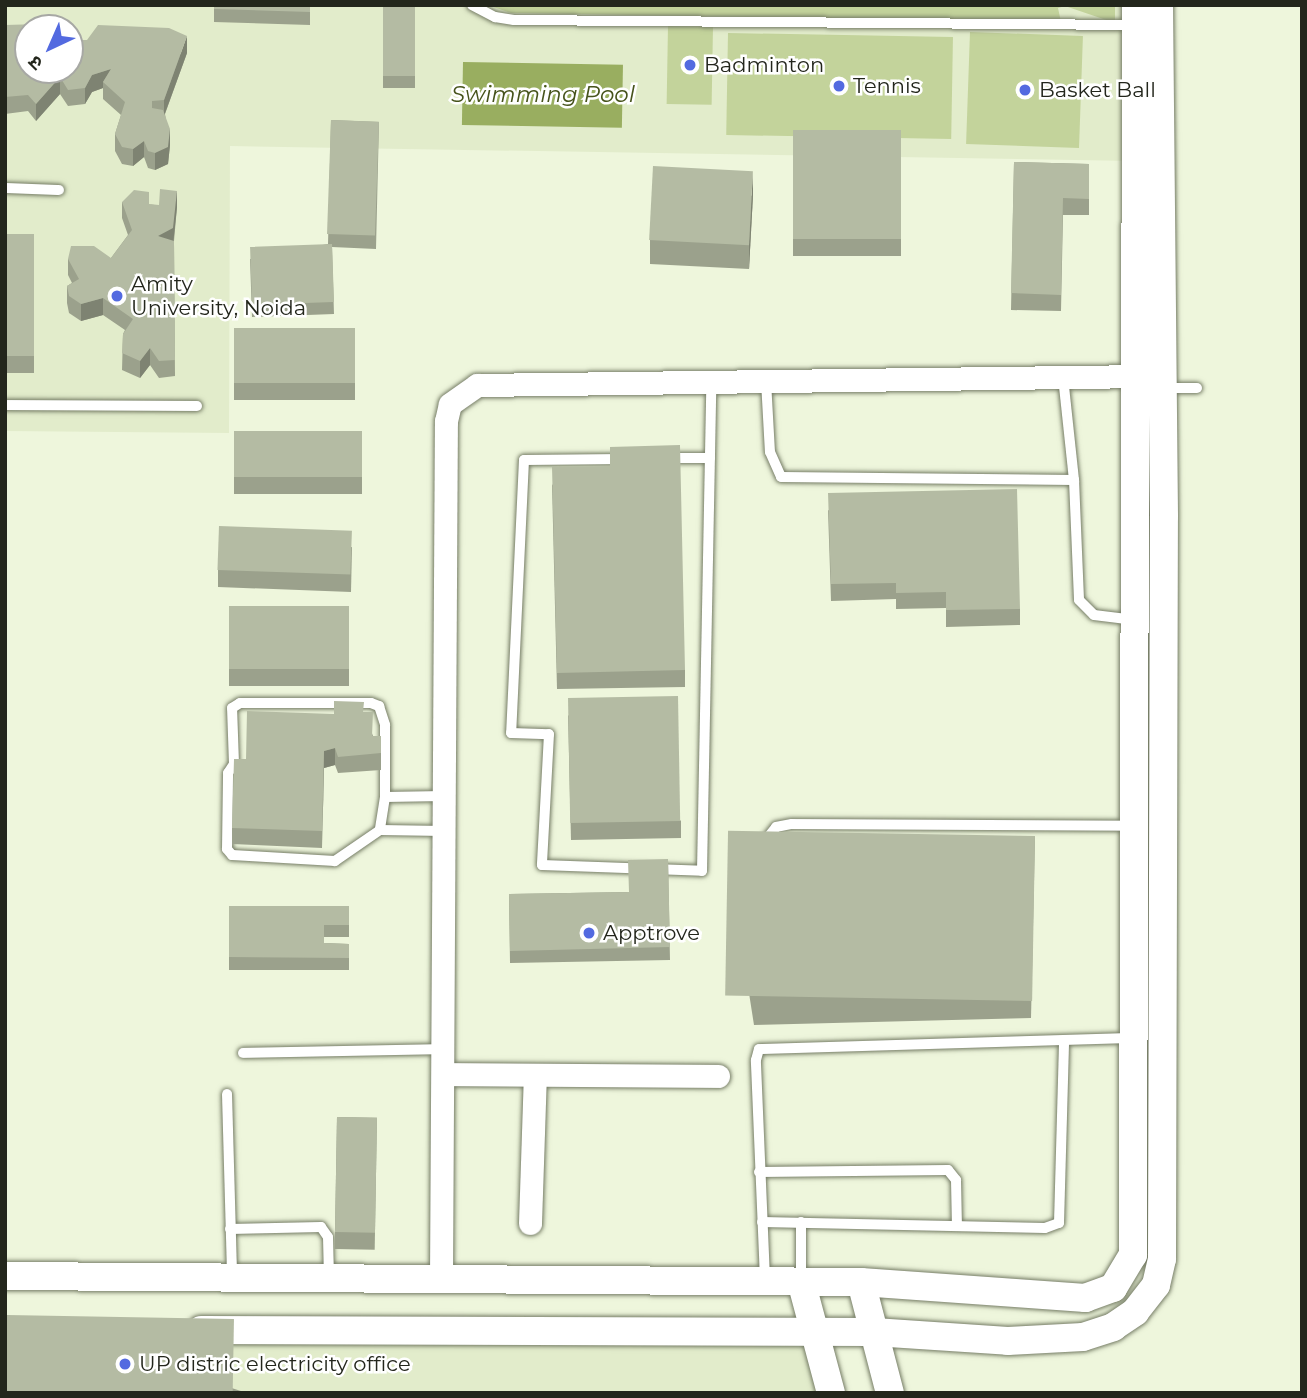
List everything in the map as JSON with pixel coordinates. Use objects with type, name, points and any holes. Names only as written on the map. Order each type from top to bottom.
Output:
[{"type":"street","points":[[169,1330],[874,1332],[1008,1342],[1083,1337],[1113,1327],[1135,1312],[1156,1285],[1162,1259],[1163,382],[1159,5]]},
{"type":"street","points":[[5,1276],[861,1282],[1085,1298],[1113,1288],[1133,1255],[1135,15]]},
{"type":"street","points":[[441,1278],[446,421],[450,404],[477,385],[1134,376],[1163,382]]},
{"type":"street","points":[[1133,1029],[1162,1020]]},
{"type":"street","points":[[443,1074],[718,1076]]},
{"type":"street","points":[[530,1223],[535,1075]]},
{"type":"street","points":[[801,1281],[831,1393]]},
{"type":"street","points":[[861,1282],[890,1393]]},
{"type":"street","points":[[1113,1288],[1135,1312]]},
{"type":"lane","points":[[472,5],[495,18],[514,20],[1135,15]]},
{"type":"lane","points":[[5,188],[59,190]]},
{"type":"lane","points":[[1063,377],[1074,480],[1079,600],[1094,615],[1133,620]]},
{"type":"lane","points":[[766,381],[770,452],[781,477],[1074,480]]},
{"type":"lane","points":[[630,458],[524,460],[511,733],[549,734],[542,865],[702,871],[711,382]]},
{"type":"lane","points":[[1163,382],[1196,388]]},
{"type":"lane","points":[[5,405],[197,406]]},
{"type":"lane","points":[[657,458],[710,458]]},
{"type":"lane","points":[[380,830],[385,797],[384,725],[379,706],[371,702],[240,703],[232,708],[234,764],[229,773],[227,849],[232,855],[335,861],[380,830],[444,831]]},
{"type":"lane","points":[[385,797],[444,796]]},
{"type":"lane","points":[[756,852],[776,827],[792,824],[1133,826]]},
{"type":"lane","points":[[765,1281],[756,1060],[763,1047],[1064,1040],[1133,1029]]},
{"type":"lane","points":[[762,1222],[1045,1228],[1059,1223],[1064,1040]]},
{"type":"lane","points":[[243,1053],[443,1049]]},
{"type":"lane","points":[[227,1094],[232,1277]]},
{"type":"lane","points":[[759,1172],[948,1170],[956,1180],[957,1226]]},
{"type":"lane","points":[[801,1222],[801,1281]]},
{"type":"lane","points":[[230,1229],[321,1227],[328,1237],[329,1277]]},
{"type":"shaded area","name":"Amity University, Noida","points":[[5,5],[1132,5],[1135,161],[230,146],[229,433],[5,431]]},
{"type":"shaded area","points":[[488,5],[1115,5],[1115,23],[1065,6],[1058,8],[1061,22],[511,13]]},
{"type":"shaded area","name":"Badminton","points":[[668,26],[713,27],[712,105],[667,104]]},
{"type":"shaded area","name":"Basket Ball","points":[[970,32],[1083,36],[1079,148],[966,144]]},
{"type":"shaded area","name":"Tennis","points":[[728,33],[953,37],[951,139],[726,135]]},
{"type":"shaded area","points":[[5,1320],[833,1320],[833,1393],[5,1393]]},
{"type":"water","name":"Swimming Pool","points":[[463,62],[623,65],[622,128],[462,125]]},
{"type":"building","points":[[214,5],[310,5],[310,12],[214,9]]},
{"type":"building","points":[[383,5],[415,5],[415,76],[383,76]]},
{"type":"building","points":[[5,25],[14,25],[14,84],[54,84],[36,104],[28,95],[5,97]]},
{"type":"building","points":[[98,25],[169,28],[187,36],[164,100],[152,101],[152,108],[163,110],[170,129],[168,147],[155,153],[148,151],[144,141],[133,149],[122,147],[115,134],[125,102],[103,82],[111,69],[92,75],[85,88],[68,90],[64,84],[84,84],[84,40],[87,40]]},
{"type":"building","points":[[331,120],[379,122],[375,236],[327,234]]},
{"type":"building","points":[[793,130],[901,130],[901,239],[793,239]]},
{"type":"building","points":[[1014,162],[1089,164],[1089,199],[1063,198],[1061,295],[1011,293]]},
{"type":"building","points":[[653,166],[753,171],[749,245],[649,240]]},
{"type":"building","points":[[160,189],[177,191],[173,228],[158,236],[174,241],[175,360],[159,361],[150,348],[140,361],[122,353],[123,334],[133,319],[103,298],[81,304],[69,296],[67,286],[79,279],[68,259],[71,246],[94,246],[111,258],[132,230],[122,202],[134,190],[149,192],[149,204],[159,205]]},
{"type":"building","points":[[5,234],[34,234],[34,356],[5,356]]},
{"type":"building","points":[[332,244],[334,302],[252,305],[250,247]]},
{"type":"building","points":[[234,328],[355,328],[355,383],[234,383]]},
{"type":"building","points":[[234,431],[362,431],[362,477],[234,477]]},
{"type":"building","points":[[680,445],[685,670],[557,673],[552,467],[610,466],[610,447]]},
{"type":"building","points":[[1017,489],[1020,609],[946,610],[946,592],[896,593],[896,583],[831,584],[828,493]]},
{"type":"building","points":[[219,526],[352,531],[350,575],[217,570]]},
{"type":"building","points":[[229,606],[349,606],[349,669],[229,669]]},
{"type":"building","points":[[678,696],[680,821],[570,823],[568,698]]},
{"type":"building","points":[[334,701],[364,702],[363,712],[373,712],[372,736],[381,736],[381,753],[338,757],[335,748],[324,751],[322,831],[232,828],[234,759],[246,759],[247,711],[334,714]]},
{"type":"building","points":[[728,831],[1035,836],[1032,1001],[725,996]]},
{"type":"building","name":"Apptrove","points":[[668,859],[670,947],[510,951],[509,894],[629,892],[628,860]]},
{"type":"building","points":[[229,906],[349,906],[349,925],[324,925],[324,943],[349,944],[349,958],[229,957]]},
{"type":"building","points":[[337,1117],[377,1118],[375,1233],[335,1232]]},
{"type":"building","name":"UP distric electricity office","points":[[7,1315],[234,1319],[233,1393],[6,1393]]},
{"type":"place","name":"Badminton","points":[[690,65]]},
{"type":"place","name":"Tennis","points":[[839,86]]},
{"type":"place","name":"Basket Ball","points":[[1025,90]]},
{"type":"place","name":"Amity University, Noida","points":[[117,296]]},
{"type":"place","name":"Apptrove","points":[[589,933]]},
{"type":"place","name":"UP distric electricity office","points":[[125,1364]]}]
